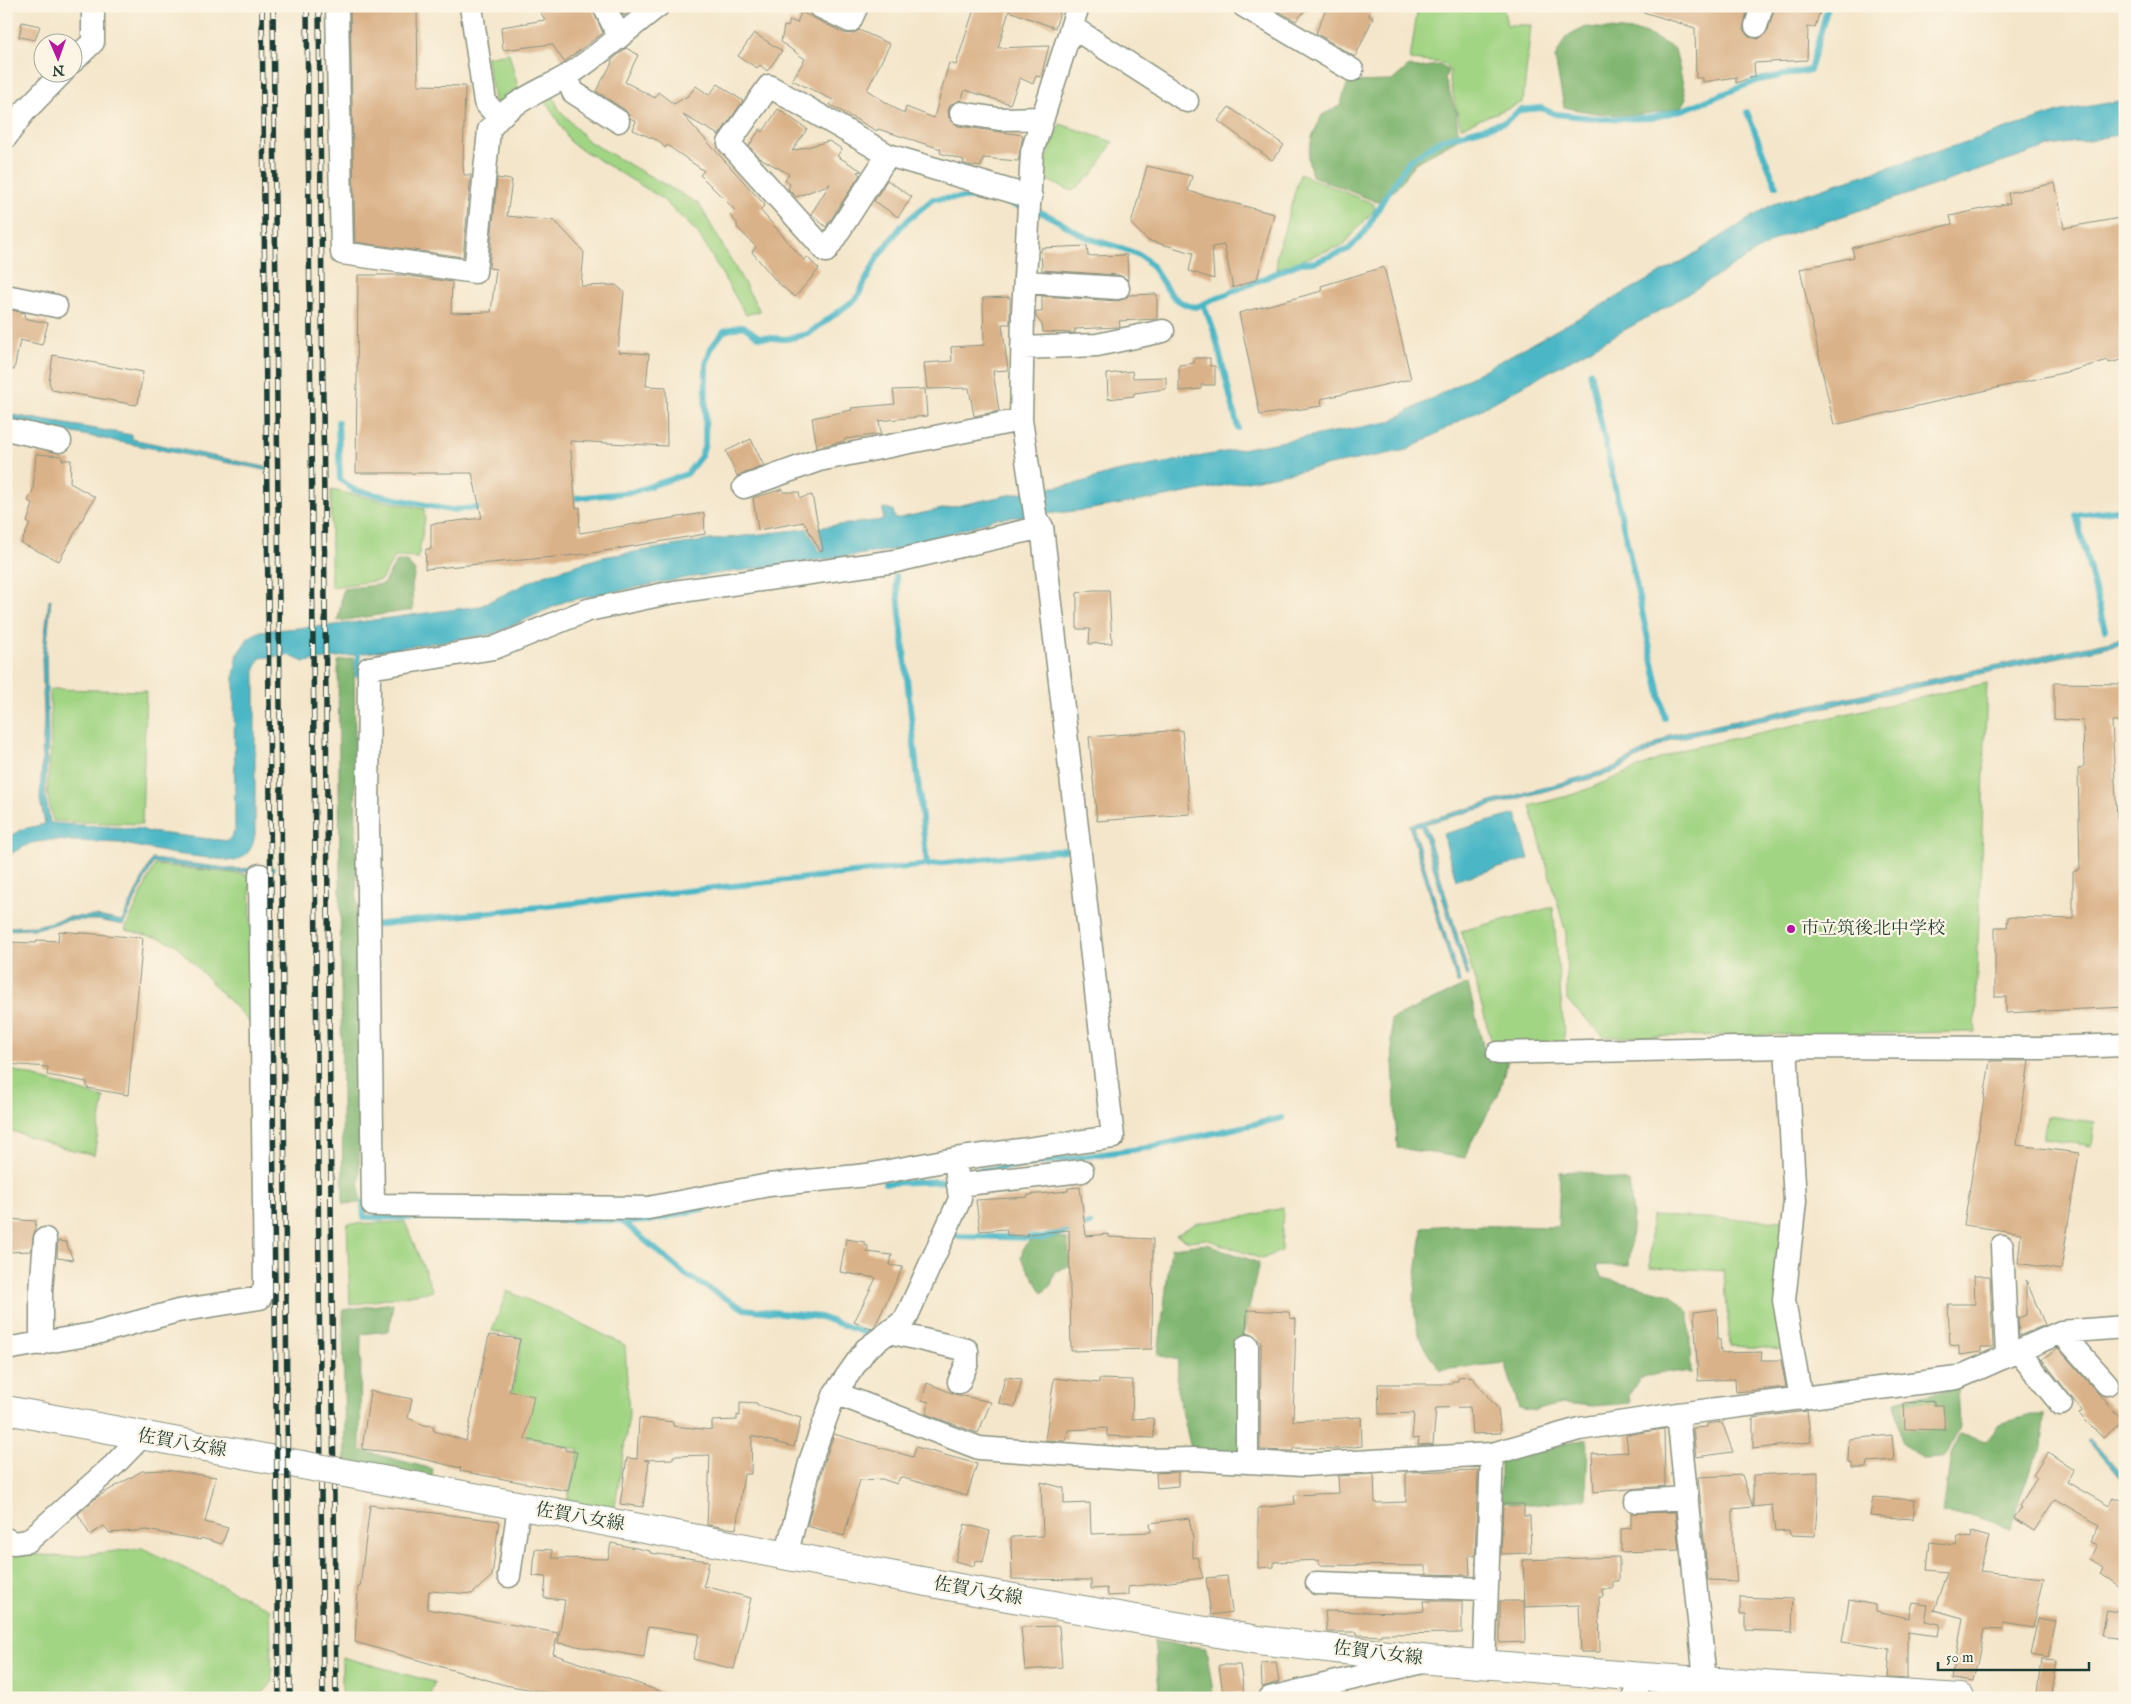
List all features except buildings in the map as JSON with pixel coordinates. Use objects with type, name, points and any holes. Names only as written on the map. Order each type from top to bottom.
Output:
[{"type":"main road","name":"佐賀八女線","points":[[6,1410],[786,1556],[1258,1640],[1430,1660],[1484,1664],[1638,1688],[1705,1680],[1887,1695],[1960,1698]]},
{"type":"street","points":[[82,52],[93,42],[93,6]]},
{"type":"street","points":[[337,6],[342,253],[474,272],[489,130],[498,117],[522,99],[566,76],[658,6]]},
{"type":"street","points":[[471,6],[485,102],[498,117]]},
{"type":"street","points":[[604,6],[619,36]]},
{"type":"street","points":[[819,6],[850,21],[856,6]]},
{"type":"street","points":[[1244,6],[1352,70]]},
{"type":"street","points":[[1042,527],[896,561],[674,592],[588,610],[494,648],[369,668],[368,824],[373,1206],[648,1208],[769,1185],[867,1176],[955,1159],[1113,1137],[1042,527],[1036,520],[1021,420],[1022,348],[1032,152],[1075,16],[1187,101]]},
{"type":"street","points":[[566,76],[573,92],[618,121]]},
{"type":"street","points":[[6,137],[24,112],[53,82]]},
{"type":"street","points":[[888,155],[826,250],[729,143],[770,86],[888,155],[1031,197]]},
{"type":"street","points":[[961,113],[999,119],[1043,118]]},
{"type":"street","points":[[1025,282],[1118,288]]},
{"type":"street","points":[[6,296],[56,306]]},
{"type":"street","points":[[1022,348],[1097,345],[1164,331]]},
{"type":"street","points":[[744,487],[819,460],[1021,420]]},
{"type":"street","points":[[6,428],[60,441]]},
{"type":"street","points":[[6,1349],[94,1334],[178,1311],[260,1298],[265,1286],[265,1276],[260,875]]},
{"type":"street","points":[[1498,1053],[1786,1047],[2042,1048],[2125,1045]]},
{"type":"street","points":[[1786,1047],[1795,1201],[1784,1300],[1802,1399]]},
{"type":"street","points":[[786,1556],[811,1459],[835,1393],[866,1349],[905,1320],[960,1199],[955,1159]]},
{"type":"street","points":[[958,1185],[1082,1171]]},
{"type":"street","points":[[41,1344],[41,1291],[45,1239]]},
{"type":"street","points":[[2002,1246],[2013,1354],[2061,1404]]},
{"type":"street","points":[[835,1393],[979,1448],[1144,1460],[1194,1459],[1303,1465],[1492,1454],[1579,1429],[1678,1414],[1957,1378],[2061,1332],[2125,1327]]},
{"type":"street","points":[[889,1332],[967,1350],[967,1363],[959,1382]]},
{"type":"street","points":[[2061,1332],[2107,1384]]},
{"type":"street","points":[[1247,1346],[1248,1461]]},
{"type":"street","points":[[1678,1414],[1705,1680]]},
{"type":"street","points":[[6,1539],[13,1543],[28,1541],[114,1465],[142,1436]]},
{"type":"street","points":[[1484,1664],[1492,1454]]},
{"type":"street","points":[[1636,1501],[1687,1498]]},
{"type":"street","points":[[509,1576],[519,1506]]},
{"type":"street","points":[[1317,1583],[1487,1589]]},
{"type":"street","points":[[1274,1697],[1430,1660]]},
{"type":"green space","points":[[1418,6],[1498,6],[1503,7],[1507,25],[1531,25],[1523,102],[1461,127],[1449,79],[1450,70],[1443,63],[1410,60]]},
{"type":"green space","points":[[1586,27],[1644,32],[1675,49],[1686,98],[1681,107],[1665,111],[1623,115],[1595,113],[1564,107],[1555,58],[1566,37]]},
{"type":"green space","points":[[509,53],[520,95],[495,105],[486,57]]},
{"type":"green space","points":[[1439,65],[1448,70],[1445,79],[1456,112],[1459,138],[1415,163],[1395,190],[1377,202],[1312,176],[1308,158],[1312,137],[1322,115],[1340,106],[1348,82],[1392,81],[1409,66],[1416,68]]},
{"type":"green space","points":[[552,94],[559,109],[588,141],[699,204],[760,311],[746,315],[698,233],[660,197],[571,143],[544,98]]},
{"type":"green space","points":[[1060,124],[1113,142],[1093,174],[1072,191],[1039,177]]},
{"type":"green space","points":[[1300,174],[1374,204],[1374,210],[1343,245],[1277,269],[1276,258]]},
{"type":"green space","points":[[331,490],[424,509],[425,518],[418,558],[395,557],[381,580],[331,587]]},
{"type":"green space","points":[[397,561],[406,561],[415,571],[412,586],[413,610],[338,621],[343,589],[383,584]]},
{"type":"green space","points":[[354,658],[360,1203],[343,1204],[338,661]]},
{"type":"green space","name":"市立筑後北中学校","points":[[1987,683],[1975,1032],[1605,1037],[1567,1001],[1566,933],[1530,806],[1578,793],[1681,750]]},
{"type":"green space","points":[[50,689],[146,691],[142,824],[53,821],[47,792],[51,750]]},
{"type":"green space","points":[[155,865],[250,875],[253,1026],[175,944],[160,938],[125,930]]},
{"type":"green space","points":[[1553,907],[1565,1045],[1493,1047],[1461,931]]},
{"type":"green space","points":[[1468,984],[1486,1058],[1508,1060],[1498,1095],[1468,1148],[1466,1158],[1397,1148],[1391,1019]]},
{"type":"green space","points":[[6,1068],[104,1098],[94,1155],[57,1146],[6,1129]]},
{"type":"green space","points":[[2047,1116],[2095,1122],[2092,1146],[2043,1139]]},
{"type":"green space","points":[[1580,1171],[1629,1182],[1633,1215],[1629,1266],[1596,1265],[1602,1278],[1671,1294],[1689,1312],[1691,1373],[1668,1371],[1639,1379],[1629,1395],[1630,1403],[1593,1406],[1562,1403],[1534,1411],[1519,1408],[1505,1363],[1441,1370],[1423,1345],[1417,1327],[1414,1299],[1416,1270],[1423,1227],[1453,1225],[1558,1227],[1560,1172]]},
{"type":"green space","points":[[1283,1208],[1281,1251],[1262,1259],[1206,1239],[1189,1241],[1176,1235],[1197,1223],[1244,1217]]},
{"type":"green space","points":[[1651,1216],[1787,1221],[1783,1349],[1730,1346],[1724,1271],[1650,1267]]},
{"type":"green space","points":[[405,1222],[433,1291],[350,1305],[347,1224]]},
{"type":"green space","points":[[1060,1237],[1067,1239],[1070,1265],[1055,1272],[1051,1285],[1043,1293],[1021,1258],[1024,1246],[1030,1241]]},
{"type":"green space","points":[[1207,1244],[1259,1263],[1242,1340],[1244,1455],[1192,1453],[1177,1390],[1178,1360],[1158,1355],[1171,1248]]},
{"type":"green space","points":[[507,1291],[559,1313],[625,1345],[629,1415],[614,1513],[566,1506],[579,1450],[498,1430],[507,1417],[522,1338],[492,1331]]},
{"type":"green space","points":[[393,1303],[389,1331],[361,1334],[360,1450],[433,1469],[431,1483],[345,1463],[343,1310]]},
{"type":"green space","points":[[1957,1387],[1959,1427],[1947,1454],[1942,1458],[1922,1459],[1902,1444],[1895,1401]]},
{"type":"green space","points":[[2031,1415],[2044,1415],[2042,1449],[2031,1467],[2010,1528],[1974,1516],[1943,1513],[1951,1454],[1959,1434],[1986,1441],[1999,1424]]},
{"type":"green space","points":[[1588,1439],[1586,1499],[1531,1505],[1500,1502],[1500,1458]]},
{"type":"green space","points":[[142,1548],[270,1609],[272,1683],[263,1693],[263,1698],[6,1698],[6,1556],[15,1553],[66,1557]]},
{"type":"green space","points":[[1154,1641],[1206,1648],[1214,1698],[1160,1698]]},
{"type":"green space","points":[[342,1657],[434,1682],[429,1698],[342,1698]]},
{"type":"water","points":[[2125,100],[2125,134],[2052,146],[1780,237],[1668,306],[1407,450],[1165,497],[1085,510],[995,519],[901,549],[686,578],[566,601],[494,634],[304,662],[288,655],[260,658],[255,669],[255,834],[247,854],[235,861],[174,854],[120,843],[50,840],[31,843],[6,856],[6,838],[23,829],[45,824],[40,799],[44,720],[42,658],[49,600],[51,599],[46,653],[48,741],[45,793],[50,823],[141,829],[149,832],[228,841],[235,831],[234,676],[238,653],[249,637],[261,631],[336,625],[480,606],[544,575],[603,557],[710,540],[883,520],[883,508],[893,510],[895,519],[1032,490],[1075,484],[1115,472],[1389,422],[1686,259],[1771,205],[2062,111]]},
{"type":"water","points":[[6,414],[132,435],[132,439],[270,468],[270,471],[6,420]]},
{"type":"water","points":[[2125,638],[2125,643],[1671,740],[1611,773],[1425,824],[1469,975],[1466,976],[1421,826],[1413,827],[1459,979],[1460,983],[1457,983],[1409,825],[1610,769],[1670,735]]},
{"type":"water","points":[[1516,814],[1529,859],[1456,880],[1443,834]]},
{"type":"water","points":[[152,859],[235,869],[274,867],[274,871],[234,872],[153,863],[123,925],[98,920],[69,920],[36,929],[6,930],[6,927],[36,926],[69,917],[97,916],[122,921]]},
{"type":"water","points":[[2090,1438],[2125,1479],[2125,1484],[2088,1441]]},
{"type":"waterway","points":[[1034,210],[1053,218],[1084,236],[1139,255],[1153,268],[1176,299],[1196,307],[1300,263],[1315,262],[1349,249],[1365,232],[1385,197],[1410,160],[1441,140],[1505,122],[1520,110],[1541,108],[1555,114],[1603,119],[1651,118],[1685,109],[1759,80],[1810,70],[1828,6]]},
{"type":"waterway","points":[[1747,112],[1776,186]]},
{"type":"waterway","points":[[567,499],[632,492],[687,474],[701,456],[705,443],[706,364],[711,348],[724,331],[743,326],[759,337],[786,339],[808,334],[857,298],[877,258],[903,224],[933,199],[989,197],[1024,208]]},
{"type":"waterway","points":[[1203,304],[1214,331],[1238,428]]},
{"type":"waterway","points":[[1590,372],[1665,718]]},
{"type":"waterway","points":[[338,422],[340,479],[354,490],[450,510],[488,507]]},
{"type":"waterway","points":[[2105,630],[2076,515],[2125,509]]},
{"type":"waterway","points":[[896,576],[927,865]]},
{"type":"waterway","points":[[358,653],[358,675]]},
{"type":"waterway","points":[[373,925],[1065,850]]},
{"type":"waterway","points":[[971,1172],[1146,1148],[1282,1118]]},
{"type":"waterway","points":[[885,1183],[950,1181],[950,1184]]},
{"type":"waterway","points":[[363,1202],[364,1217],[649,1221],[705,1208]]},
{"type":"waterway","points":[[621,1220],[686,1275],[744,1309],[820,1317],[871,1335],[874,1333]]},
{"type":"waterway","points":[[950,1236],[1043,1238],[1090,1224]]},
{"type":"railway","points":[[262,6],[279,1698]]},
{"type":"railway","points":[[273,6],[290,1698]]},
{"type":"railway","points":[[307,6],[323,1698]]},
{"type":"railway","points":[[319,6],[336,1698]]},
{"type":"place","name":"市立筑後北中学校","points":[[1791,929]]}]
